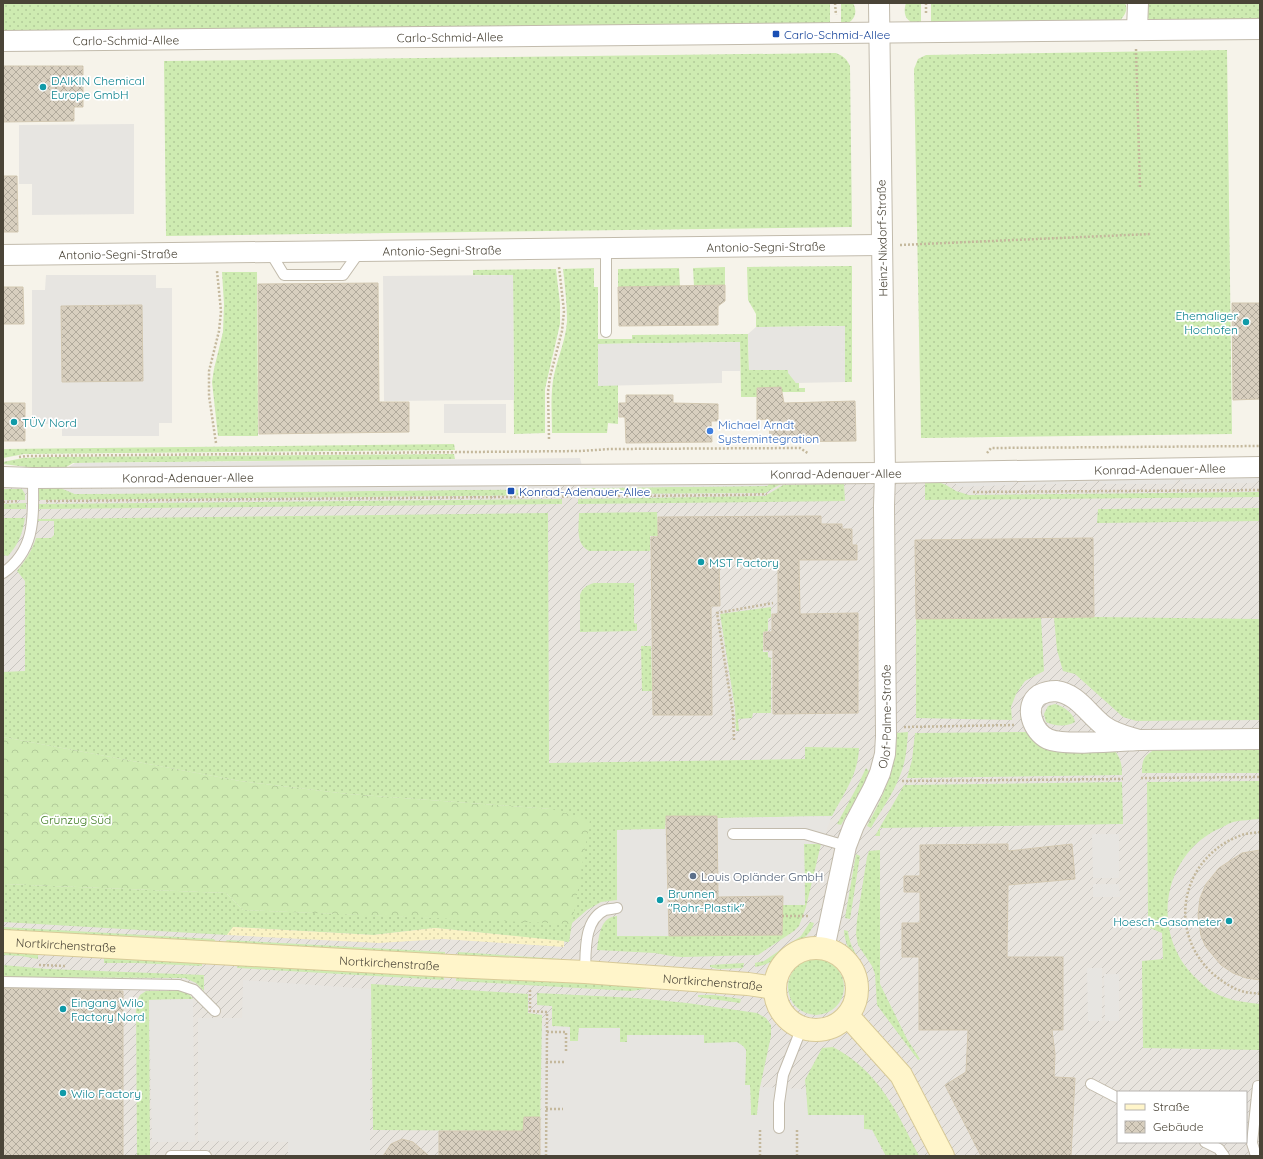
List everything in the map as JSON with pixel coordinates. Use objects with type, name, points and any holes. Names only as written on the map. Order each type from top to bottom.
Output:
[{"type":"main road","name":"Nortkirchenstraße","points":[[3,941],[585,972],[748,984],[776,988]]},
{"type":"main road","points":[[812,948],[824,949],[836,953],[845,960],[853,970],[857,982],[857,993],[854,1005],[848,1016],[838,1024],[827,1029],[814,1030],[802,1027],[791,1021],[782,1012],[777,1000],[777,976],[791,957],[801,951],[812,948]]},
{"type":"main road","points":[[848,1016],[901,1075],[943,1156]]},
{"type":"street","name":"Heinz-Nixdorf-Straße","points":[[879,3],[885,473]]},
{"type":"street","points":[[1136,30],[1138,3]]},
{"type":"street","name":"Carlo-Schmid-Allee","points":[[3,41],[1260,29]]},
{"type":"street","name":"Antonio-Segni-Straße","points":[[3,255],[881,245]]},
{"type":"street","name":"Konrad-Adenauer-Allee","points":[[3,477],[885,473],[1260,467]]},
{"type":"street","name":"Olof-Palme-Straße","points":[[824,949],[846,846],[854,825],[874,789],[880,773],[884,754],[886,727],[885,473]]},
{"type":"street","points":[[1139,740],[1111,731],[1075,698],[1064,692],[1047,692],[1038,696],[1032,708],[1031,713],[1033,724],[1039,731],[1048,739],[1063,742],[1260,739]]},
{"type":"lane","points":[[606,249],[606,332]]},
{"type":"lane","points":[[3,573],[19,559],[28,542],[32,527],[32,478]]},
{"type":"lane","points":[[733,834],[805,834],[846,846]]},
{"type":"lane","points":[[585,972],[588,933],[592,922],[598,914],[606,910],[617,908]]},
{"type":"lane","points":[[3,982],[179,985],[194,990],[215,1011]]},
{"type":"lane","points":[[779,1128],[779,1103],[784,1075],[802,1027]]},
{"type":"lane","points":[[1091,1084],[1117,1097]]},
{"type":"lane","points":[[1256,1156],[1252,1143],[1258,1086],[1260,1086]]},
{"type":"lane","points":[[1207,1143],[1220,1149],[1224,1156]]},
{"type":"lane","points":[[171,1156],[206,1156]]},
{"type":"path","points":[[1136,30],[1140,188]]},
{"type":"path","points":[[881,245],[1152,234]]},
{"type":"path","points":[[549,440],[548,392],[550,377],[562,331],[564,311],[559,265]]},
{"type":"path","points":[[216,443],[209,396],[210,371],[219,331],[221,311],[217,268]]},
{"type":"path","points":[[991,448],[1260,446]]},
{"type":"path","points":[[12,458],[27,456],[800,448]]},
{"type":"path","points":[[970,492],[1260,490]]},
{"type":"path","points":[[734,740],[733,714],[717,613],[773,603]]},
{"type":"path","points":[[904,727],[1019,725]]},
{"type":"path","points":[[1141,778],[1260,777]]},
{"type":"path","points":[[902,781],[1123,779]]},
{"type":"path","points":[[1260,832],[1243,834],[1220,846],[1201,864],[1189,886],[1184,912],[1188,938],[1200,961],[1218,979],[1244,992],[1260,994]]},
{"type":"path","points":[[782,916],[808,916]]},
{"type":"path","points":[[530,990],[530,1011],[547,1012],[546,1156]]},
{"type":"path","points":[[547,1032],[566,1032],[566,1051]]},
{"type":"path","points":[[546,1062],[564,1062]]},
{"type":"path","points":[[546,1109],[564,1109]]},
{"type":"path","points":[[760,1130],[760,1156]]},
{"type":"path","points":[[797,1130],[797,1156]]},
{"type":"shaded area","points":[[134,124],[134,214],[32,215],[32,184],[19,184],[19,125]]},
{"type":"shaded area","points":[[46,275],[156,275],[156,288],[172,288],[172,423],[159,423],[159,436],[62,436],[62,424],[32,424],[32,290],[45,290]]},
{"type":"shaded area","points":[[513,275],[514,400],[384,401],[383,276]]},
{"type":"shaded area","points":[[845,326],[845,382],[796,383],[788,373],[788,370],[749,370],[748,334],[756,327]]},
{"type":"shaded area","points":[[740,342],[740,371],[722,371],[722,383],[598,386],[598,344]]},
{"type":"shaded area","points":[[444,404],[506,404],[506,433],[444,433]]},
{"type":"shaded area","points":[[580,458],[582,466],[64,470],[75,463]]},
{"type":"shaded area","points":[[1260,475],[1260,1156],[3,1156],[3,488]]},
{"type":"shaded area","points":[[1260,476],[1260,479],[1254,483],[1184,484],[1178,478],[1174,484],[1103,484],[1097,479],[1092,483],[1023,485],[1017,479]]},
{"type":"shaded area","points":[[1017,479],[1012,485],[959,487],[951,480]]},
{"type":"shaded area","points":[[774,480],[767,486],[581,488],[584,483]]},
{"type":"shaded area","points":[[559,482],[558,489],[75,494],[64,489]]},
{"type":"shaded area","points":[[832,816],[821,844],[804,844],[805,905],[782,905],[719,897],[717,818]]},
{"type":"shaded area","points":[[665,829],[666,839],[669,839],[670,856],[666,857],[669,936],[617,936],[617,830]]},
{"type":"shaded area","points":[[1092,834],[1119,834],[1119,878],[1093,878]]},
{"type":"shaded area","points":[[1093,884],[1119,884],[1120,897],[1093,897]]},
{"type":"shaded area","points":[[1087,968],[1102,968],[1102,1021],[1088,1021]]},
{"type":"shaded area","points":[[1104,974],[1119,974],[1119,1021],[1105,1021]]},
{"type":"shaded area","points":[[243,980],[371,989],[370,1156],[288,1156],[288,1142],[198,1141],[198,1018],[242,1018]]},
{"type":"shaded area","points":[[193,999],[195,1142],[152,1142],[149,1000]]},
{"type":"shaded area","points":[[542,1026],[570,1027],[570,1041],[578,1041],[579,1028],[620,1028],[620,1042],[627,1042],[627,1035],[704,1035],[704,1043],[737,1042],[746,1050],[745,1085],[750,1085],[751,1115],[757,1115],[760,1087],[806,1089],[808,1115],[864,1115],[864,1129],[872,1130],[885,1156],[541,1156]]},
{"type":"green space","points":[[830,3],[830,26],[3,34],[3,4]]},
{"type":"green space","points":[[841,3],[853,3],[855,7],[855,14],[854,18],[849,23],[841,26]]},
{"type":"green space","points":[[906,3],[921,3],[921,25],[909,21],[905,15]]},
{"type":"green space","points":[[931,3],[1125,3],[1126,9],[1125,14],[1118,23],[931,25]]},
{"type":"green space","points":[[1145,3],[1260,3],[1260,21],[1151,21],[1146,16]]},
{"type":"green space","points":[[1227,50],[1232,434],[921,438],[914,69],[918,59],[926,55]]},
{"type":"green space","points":[[836,53],[848,61],[850,66],[852,227],[166,236],[164,61]]},
{"type":"green space","points":[[852,266],[852,382],[845,382],[845,326],[756,327],[756,314],[748,300],[747,267]]},
{"type":"green space","points":[[725,267],[725,285],[694,286],[693,268]]},
{"type":"green space","points":[[594,268],[594,287],[598,287],[598,339],[632,339],[632,335],[748,334],[749,370],[788,370],[796,383],[799,383],[799,388],[805,388],[805,392],[782,392],[779,387],[760,388],[758,389],[757,397],[741,397],[740,342],[598,344],[598,385],[618,385],[618,424],[608,423],[607,433],[552,433],[553,382],[567,321],[563,269]]},
{"type":"green space","points":[[679,268],[680,286],[618,287],[618,269]]},
{"type":"green space","points":[[556,269],[560,304],[560,324],[545,389],[545,433],[514,434],[513,275],[473,275],[473,270]]},
{"type":"green space","points":[[222,272],[257,272],[258,436],[218,436],[212,382],[223,332],[224,304]]},
{"type":"green space","points":[[454,444],[455,450],[24,454],[3,458],[3,449]]},
{"type":"green space","points":[[454,454],[455,459],[73,463],[61,470],[3,464],[3,462],[23,458],[51,457]]},
{"type":"green space","points":[[774,480],[786,481],[765,493],[578,494],[581,488],[767,486]]},
{"type":"green space","points":[[925,483],[941,483],[956,491],[969,495],[1260,492],[1260,497],[925,500]]},
{"type":"green space","points":[[844,484],[845,501],[578,504],[578,499],[765,496],[783,485]]},
{"type":"green space","points":[[39,488],[60,488],[75,494],[558,489],[562,495],[37,500],[36,494]]},
{"type":"green space","points":[[3,489],[22,489],[25,494],[25,500],[3,500]]},
{"type":"green space","points":[[562,499],[562,504],[36,509],[37,504]]},
{"type":"green space","points":[[26,503],[26,509],[3,509],[3,504]]},
{"type":"green space","points":[[1260,508],[1260,521],[1097,523],[1098,509]]},
{"type":"green space","points":[[657,512],[658,536],[650,536],[650,551],[589,551],[582,544],[580,539],[578,530],[579,513]]},
{"type":"green space","points":[[548,513],[549,763],[805,759],[805,747],[859,748],[853,775],[832,816],[717,818],[717,816],[666,816],[665,829],[617,830],[617,900],[601,902],[587,910],[572,923],[551,809],[348,794],[240,781],[3,737],[3,672],[25,671],[25,581],[17,571],[28,556],[36,538],[51,538],[54,535],[54,521],[37,521],[38,519]]},
{"type":"green space","points":[[3,518],[25,518],[20,538],[8,556],[3,555]]},
{"type":"green space","points":[[594,583],[634,583],[634,623],[637,624],[637,631],[580,632],[580,595],[585,587]]},
{"type":"green space","points":[[771,607],[771,617],[768,619],[768,631],[763,632],[763,652],[768,652],[768,657],[771,658],[771,713],[753,713],[752,718],[738,719],[739,731],[736,731],[735,708],[720,614]]},
{"type":"green space","points":[[1041,618],[1044,671],[1025,681],[1016,694],[1011,707],[1012,720],[916,718],[916,619]]},
{"type":"green space","points":[[1054,618],[1260,619],[1260,720],[1136,721],[1123,717],[1075,674],[1063,671],[1057,650]]},
{"type":"green space","points":[[641,646],[651,646],[652,691],[642,691]]},
{"type":"green space","points":[[1055,704],[1068,710],[1073,716],[1075,722],[1068,725],[1060,725],[1046,722],[1044,714],[1048,706]]},
{"type":"green space","points":[[908,732],[907,748],[903,768],[891,794],[871,828],[867,826],[884,792],[891,770],[894,758],[896,733]]},
{"type":"green space","points":[[1026,732],[1040,746],[1115,751],[1121,762],[1122,775],[907,778],[912,760],[915,733]]},
{"type":"green space","name":"Grünzug Süd","points":[[3,737],[240,781],[348,794],[551,809],[590,820],[572,924],[243,910],[226,893],[3,884]]},
{"type":"green space","points":[[1260,747],[1260,773],[1142,773],[1143,761],[1149,753],[1157,748]]},
{"type":"green space","points":[[866,768],[869,771],[863,787],[841,825],[837,824],[858,785]]},
{"type":"green space","points":[[1260,781],[1260,819],[1233,822],[1216,830],[1197,843],[1183,860],[1173,879],[1168,900],[1168,921],[1173,942],[1182,962],[1208,989],[1227,998],[1260,1004],[1260,1050],[1143,1048],[1142,961],[1163,959],[1162,933],[1148,927],[1147,782]]},
{"type":"green space","points":[[1122,782],[1123,824],[880,828],[880,836],[875,836],[904,785]]},
{"type":"green space","points":[[804,844],[821,844],[806,907],[799,926],[758,955],[682,957],[655,953],[597,950],[601,928],[611,917],[617,916],[618,936],[782,935],[782,905],[805,905]]},
{"type":"green space","points":[[880,850],[880,984],[907,1039],[920,1059],[918,1060],[877,1005],[875,974],[872,966],[858,945],[856,934],[867,857],[869,851]]},
{"type":"green space","points":[[856,854],[860,856],[850,919],[845,918]]},
{"type":"green space","points":[[3,884],[226,893],[243,910],[572,923],[569,942],[435,928],[373,935],[233,927],[227,935],[3,922]]},
{"type":"green space","points":[[810,922],[814,923],[810,932],[804,938],[773,961],[765,965],[755,967],[755,963],[764,961],[801,936]]},
{"type":"green space","points":[[3,927],[214,939],[216,942],[3,932]]},
{"type":"green space","points":[[844,930],[848,931],[852,947],[866,974],[868,992],[864,992],[861,974],[845,939]]},
{"type":"green space","points":[[227,940],[445,952],[445,956],[224,943]]},
{"type":"green space","points":[[3,950],[38,954],[38,959],[3,955]]},
{"type":"green space","points":[[458,952],[561,959],[561,963],[457,957]]},
{"type":"green space","points":[[106,955],[202,961],[202,966],[104,963],[104,958]]},
{"type":"green space","points":[[816,959],[827,961],[836,967],[842,976],[844,987],[842,998],[836,1007],[827,1013],[816,1015],[805,1013],[796,1007],[790,998],[788,987],[790,976],[796,967],[805,961]]},
{"type":"green space","points":[[744,963],[743,968],[718,969],[710,967],[710,965]]},
{"type":"green space","points":[[238,964],[444,975],[444,980],[237,968]]},
{"type":"green space","points":[[3,965],[47,969],[204,975],[204,991],[196,983],[185,978],[3,977]]},
{"type":"green space","points":[[456,975],[646,987],[646,989],[631,991],[456,981]]},
{"type":"green space","points":[[371,984],[528,994],[528,1013],[542,1015],[540,1131],[373,1130]]},
{"type":"green space","points":[[146,991],[183,991],[189,994],[193,999],[149,1000],[150,1156],[137,1156],[136,1003],[140,995]]},
{"type":"green space","points":[[537,993],[636,998],[687,1003],[757,1013],[766,1018],[771,1025],[771,1036],[760,1087],[757,1115],[751,1115],[750,1086],[745,1085],[746,1050],[704,1043],[704,1035],[627,1035],[627,1042],[620,1042],[620,1028],[579,1028],[578,1041],[570,1041],[570,1027],[552,1026],[552,1006],[537,1005]]},
{"type":"green space","points":[[698,995],[714,995],[741,999],[740,1003],[698,997]]},
{"type":"green space","points":[[833,1047],[863,1068],[875,1080],[903,1124],[919,1156],[886,1156],[872,1130],[864,1129],[864,1116],[808,1116],[803,1089],[806,1089],[805,1080],[822,1048]]},
{"type":"sand","points":[[233,927],[373,935],[435,928],[564,941],[564,947],[443,939],[379,943],[227,935]]},
{"type":"building","name":"DAIKIN Chemical Europe GmbH","points":[[3,66],[83,66],[83,107],[74,107],[74,121],[3,122]]},
{"type":"building","points":[[3,176],[17,176],[18,232],[3,232]]},
{"type":"building","points":[[378,283],[379,402],[409,402],[409,432],[259,434],[258,284]]},
{"type":"building","points":[[725,285],[725,301],[718,306],[718,325],[619,326],[618,287]]},
{"type":"building","points":[[3,287],[23,287],[24,324],[3,324]]},
{"type":"building","points":[[1232,303],[1260,303],[1260,399],[1233,400]]},
{"type":"building","points":[[142,305],[143,381],[62,382],[61,306]]},
{"type":"building","points":[[781,387],[784,403],[855,401],[856,441],[770,442],[769,419],[757,420],[757,388]]},
{"type":"building","points":[[626,395],[673,395],[673,403],[718,404],[718,421],[711,421],[712,442],[626,443],[625,417],[619,417],[619,403],[626,403]]},
{"type":"building","name":"TÜV Nord","points":[[3,403],[25,403],[25,441],[3,441]]},
{"type":"building","points":[[821,516],[821,524],[842,524],[842,529],[852,529],[852,545],[857,545],[857,560],[799,560],[800,614],[858,613],[858,713],[773,714],[773,650],[764,650],[764,632],[772,632],[772,614],[778,614],[778,559],[719,560],[720,606],[711,606],[712,715],[653,715],[651,537],[658,537],[658,517]]},
{"type":"building","points":[[1093,538],[1094,617],[916,619],[915,540]]},
{"type":"building","name":"Louis Opländer GmbH","points":[[666,816],[717,816],[718,897],[783,896],[782,935],[669,936]]},
{"type":"building","points":[[1008,844],[1008,851],[1072,844],[1075,879],[1008,885],[1007,957],[1063,957],[1063,1030],[1052,1030],[1055,1054],[1054,1077],[1075,1078],[1071,1156],[981,1156],[945,1085],[966,1072],[968,1030],[919,1030],[919,957],[902,957],[902,923],[920,923],[920,892],[904,892],[904,876],[920,876],[920,845]]},
{"type":"building","name":"Hoesch-Gasometer","points":[[1260,850],[1260,980],[1246,978],[1233,973],[1221,965],[1206,947],[1201,936],[1198,915],[1200,898],[1206,884],[1219,868],[1242,853]]},
{"type":"building","name":"Wilo Factory","points":[[3,988],[123,991],[123,1156],[3,1156]]},
{"type":"building","points":[[524,1117],[540,1117],[540,1156],[439,1156],[439,1131],[523,1131]]},
{"type":"building","points":[[402,1139],[413,1142],[429,1156],[383,1156],[391,1144]]},
{"type":"place","name":"Carlo-Schmid-Allee","points":[[776,34]]},
{"type":"place","name":"DAIKIN Chemical Europe GmbH","points":[[43,87]]},
{"type":"place","name":"Ehemaliger Hochofen","points":[[1246,322]]},
{"type":"place","name":"TÜV Nord","points":[[14,422]]},
{"type":"place","name":"Michael Arndt Systemintegration","points":[[710,431]]},
{"type":"place","name":"Konrad-Adenauer-Allee","points":[[511,491]]},
{"type":"place","name":"MST Factory","points":[[701,562]]},
{"type":"place","name":"Louis Opländer GmbH","points":[[693,876]]},
{"type":"place","name":"Brunnen \"Rohr-Plastik\"","points":[[660,900]]},
{"type":"place","name":"Hoesch-Gasometer","points":[[1229,921]]},
{"type":"place","name":"Eingang Wilo Factory Nord","points":[[63,1009]]},
{"type":"place","name":"Wilo Factory","points":[[63,1093]]}]
